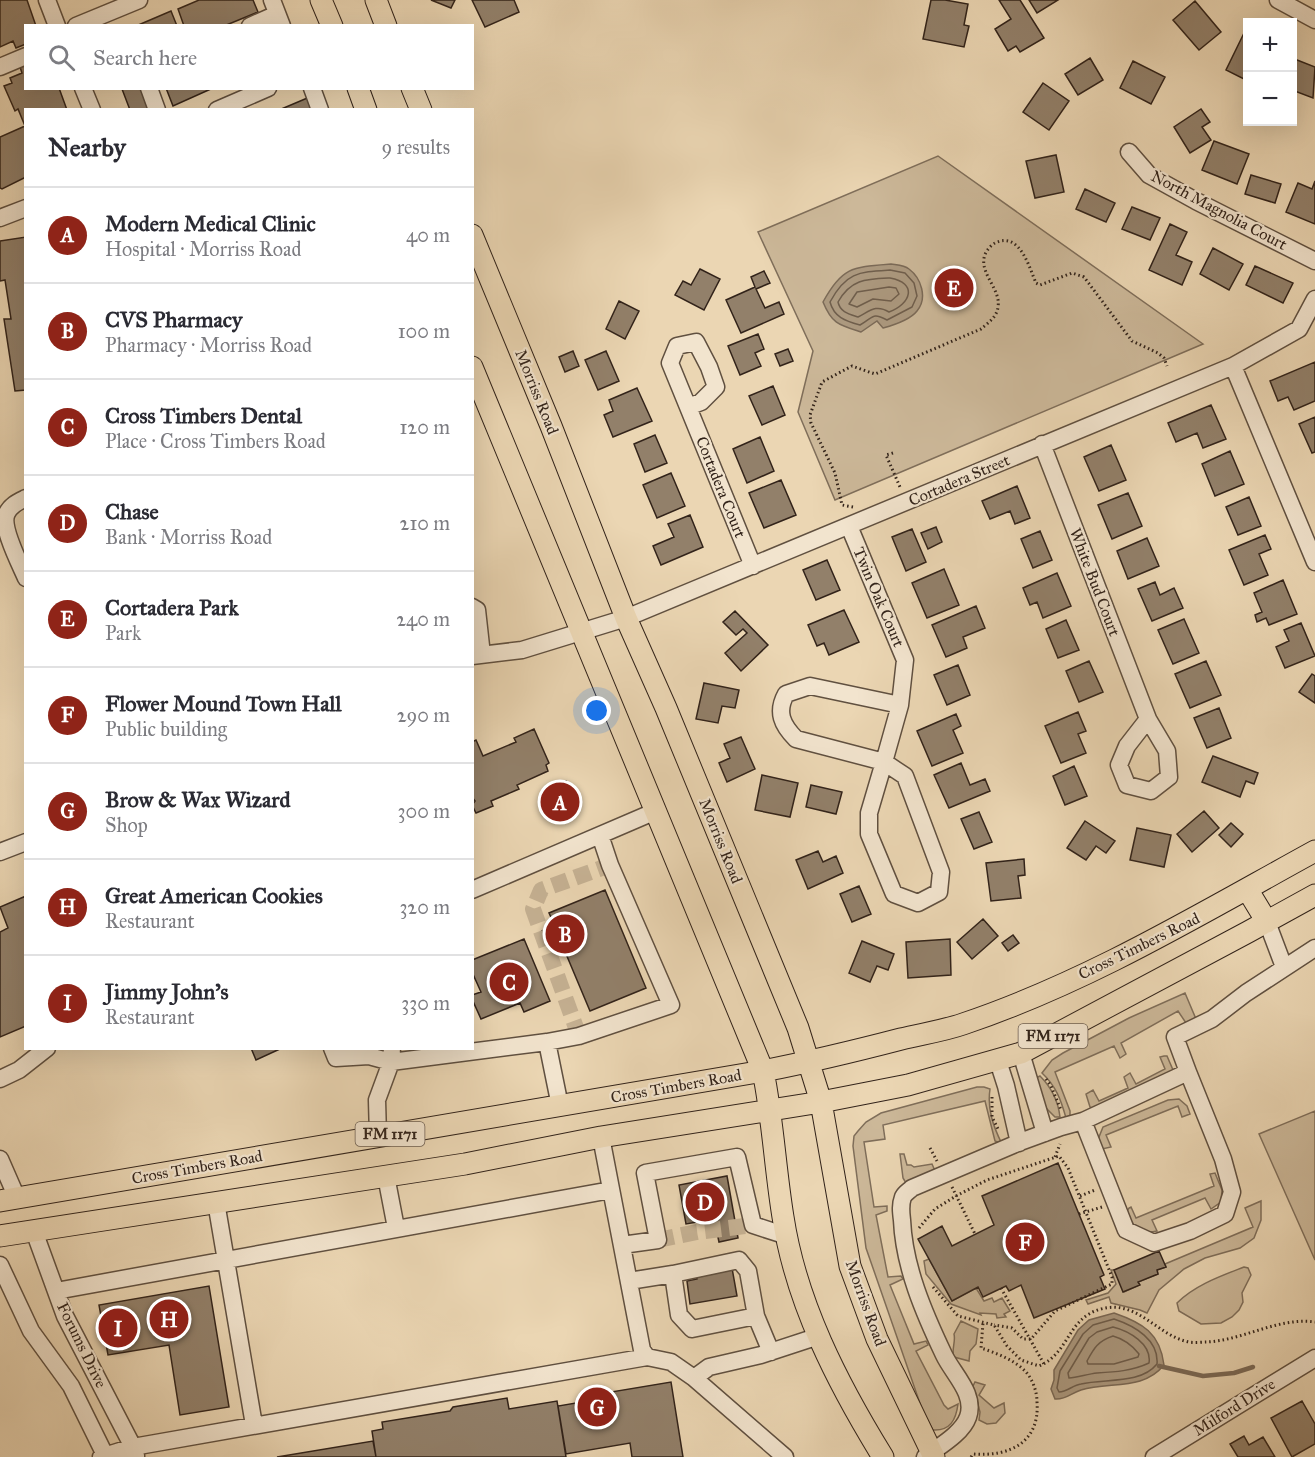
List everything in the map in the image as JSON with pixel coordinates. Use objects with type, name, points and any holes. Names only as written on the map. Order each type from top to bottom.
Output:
[{"type":"main road","points":[[321,0],[331,24]]},
{"type":"main road","points":[[376,0],[385,24]]},
{"type":"main road","points":[[359,90],[365,108]]},
{"type":"main road","points":[[413,90],[420,108]]},
{"type":"main road","name":"Morriss Road","points":[[474,240],[551,426],[626,618],[666,708],[798,1028],[821,1102],[850,1266],[878,1339],[930,1455]]},
{"type":"main road","points":[[474,372],[763,1071],[771,1110],[783,1217],[795,1272],[819,1336],[861,1421],[883,1457]]},
{"type":"main road","name":"Cross Timbers Road","points":[[9,1199],[763,1071],[962,1024],[1037,996],[1119,958],[1202,915],[1315,851]]},
{"type":"main road","points":[[1247,889],[1267,922]]},
{"type":"main road","name":"FM 1171","points":[[0,1236],[465,1164],[601,1137],[821,1102],[908,1085],[1021,1053],[1315,895]]},
{"type":"main road","points":[[9,1199],[34,1231]]},
{"type":"street","points":[[47,0],[56,24]]},
{"type":"street","points":[[81,24],[139,0]]},
{"type":"street","points":[[1278,0],[1315,20]]},
{"type":"street","points":[[254,24],[277,13]]},
{"type":"street","points":[[0,67],[24,57]]},
{"type":"street","points":[[84,90],[91,108]]},
{"type":"street","points":[[150,90],[157,108]]},
{"type":"street","points":[[222,108],[263,90]]},
{"type":"street","points":[[313,90],[319,108]]},
{"type":"street","name":"North Magnolia Court","points":[[1129,152],[1149,175],[1315,261]]},
{"type":"street","points":[[0,218],[24,209]]},
{"type":"street","name":"Cortadera Street","points":[[477,656],[522,650],[626,618],[1233,366],[1299,329],[1315,299]]},
{"type":"street","points":[[1233,366],[1315,561]]},
{"type":"street","name":"Cortadera Court","points":[[688,407],[753,566]]},
{"type":"street","name":"White Bud Court","points":[[1042,444],[1148,719]]},
{"type":"street","points":[[24,499],[14,503],[6,514],[5,526],[24,573]]},
{"type":"street","name":"Twin Oak Court","points":[[849,526],[905,660],[900,705],[884,762],[868,813],[869,834],[894,894],[918,903],[939,892],[941,872],[905,776],[884,762],[796,739],[780,717],[786,694],[810,686],[900,705]]},
{"type":"street","points":[[474,608],[477,610],[477,656]]},
{"type":"street","points":[[474,889],[656,811]]},
{"type":"street","points":[[474,1048],[547,1042],[579,1035],[671,1005],[610,865],[600,835]]},
{"type":"street","points":[[0,852],[24,843]]},
{"type":"street","points":[[1267,922],[1284,967]]},
{"type":"street","points":[[1083,1121],[1126,1230],[1154,1243],[1190,1231],[1225,1214],[1232,1192],[1223,1159],[1175,1037],[1212,1019],[1284,967],[1315,948]]},
{"type":"street","points":[[547,1042],[560,1106]]},
{"type":"street","points":[[0,1079],[19,1070],[44,1050]]},
{"type":"street","points":[[333,1050],[336,1058],[452,1050]]},
{"type":"street","points":[[1021,1053],[1045,1133]]},
{"type":"street","points":[[378,1137],[376,1100],[392,1055]]},
{"type":"street","points":[[998,1061],[1019,1143]]},
{"type":"street","points":[[930,1455],[963,1425],[968,1417],[970,1405],[967,1392],[950,1366],[932,1330],[910,1271],[902,1234],[901,1206],[904,1195],[912,1188],[1019,1143],[1083,1121],[1188,1072]]},
{"type":"street","points":[[601,1137],[642,1350],[647,1357]]},
{"type":"street","points":[[622,1245],[658,1240],[645,1173],[737,1157],[753,1225],[787,1236]]},
{"type":"street","points":[[0,1159],[9,1199]]},
{"type":"street","points":[[386,1176],[396,1228]]},
{"type":"street","points":[[56,1291],[611,1190]]},
{"type":"street","points":[[216,1202],[254,1425]]},
{"type":"street","name":"Forums Drive","points":[[34,1231],[64,1316],[135,1452]]},
{"type":"street","points":[[629,1281],[739,1260],[748,1271],[756,1316],[771,1352]]},
{"type":"street","name":"Forums Drive","points":[[0,1265],[32,1330],[71,1386],[104,1457]]},
{"type":"street","points":[[673,1274],[680,1315],[692,1329],[756,1316]]},
{"type":"street","points":[[694,1378],[709,1367],[771,1352],[819,1336]]},
{"type":"street","points":[[104,1457],[254,1425],[647,1357],[671,1362],[694,1378],[785,1457]]},
{"type":"street","name":"Milford Drive","points":[[1154,1457],[1315,1358]]},
{"type":"path","points":[[853,507],[842,505],[835,473],[811,423],[810,415],[822,382],[852,366],[875,374],[981,329],[993,319],[998,308],[998,298],[984,258],[993,244],[1002,241],[1012,242],[1021,248],[1036,283],[1040,285],[1072,273],[1084,277],[1132,341],[1158,353],[1164,358],[1167,366]]},
{"type":"path","points":[[893,453],[886,455],[900,488]]},
{"type":"path","points":[[930,1148],[975,1234]]},
{"type":"path","points":[[916,1231],[934,1209],[956,1196],[987,1180],[1059,1156],[1068,1168],[1112,1277],[1112,1284],[1104,1289],[1055,1311],[1030,1339],[1023,1339],[1012,1328],[994,1326],[958,1316],[930,1283]]},
{"type":"path","points":[[1080,1196],[1097,1189]]},
{"type":"path","points":[[1079,1214],[1115,1202]]},
{"type":"path","points":[[1001,1288],[1044,1364]]},
{"type":"path","points":[[994,1326],[1007,1346],[1021,1360],[1039,1366],[1052,1360],[1063,1348],[1076,1323],[1101,1309],[1118,1307],[1140,1313],[1166,1331],[1190,1342],[1240,1337],[1289,1322],[1315,1322]]},
{"type":"path","points":[[971,1457],[974,1454],[989,1457],[1009,1452],[1022,1445],[1035,1427],[1038,1416],[1036,1392],[1026,1373],[999,1355],[981,1348],[983,1323]]},
{"type":"shaded area","points":[[938,156],[1203,344],[835,500],[798,412],[813,351],[758,232]]},
{"type":"shaded area","points":[[1185,993],[1196,1019],[1186,1023],[1178,1011],[1121,1043],[1126,1054],[1120,1058],[1114,1046],[1055,1072],[1070,1111],[1070,1115],[1066,1118],[1057,1094],[1042,1073],[1052,1060],[1129,1018]]},
{"type":"shaded area","points":[[1167,1056],[1173,1070],[1096,1110],[1090,1107],[1086,1094],[1093,1090],[1099,1101],[1128,1088],[1124,1077],[1130,1073],[1136,1084],[1165,1069],[1160,1057]]},
{"type":"shaded area","points":[[1040,1076],[1054,1095],[1060,1117],[1055,1117],[1045,1107],[1036,1078]]},
{"type":"shaded area","points":[[977,1087],[990,1089],[989,1104],[1002,1144],[995,1141],[985,1101],[883,1125],[885,1139],[864,1142],[874,1207],[887,1206],[887,1211],[876,1215],[888,1277],[901,1276],[903,1279],[890,1285],[914,1344],[926,1341],[928,1345],[916,1351],[944,1405],[948,1409],[958,1404],[956,1415],[951,1423],[944,1429],[933,1430],[923,1412],[866,1248],[853,1146],[854,1136],[866,1122],[881,1113]]},
{"type":"shaded area","points":[[1179,1099],[1187,1106],[1190,1114],[1182,1117],[1178,1106],[1106,1135],[1111,1147],[1102,1149],[1098,1145],[1103,1127],[1168,1100]]},
{"type":"shaded area","points":[[1315,1111],[1315,1260],[1259,1134]]},
{"type":"shaded area","points":[[900,1154],[904,1154],[907,1165],[914,1167],[932,1164],[936,1173],[906,1183],[903,1178]]},
{"type":"shaded area","points":[[1215,1173],[1222,1190],[1221,1202],[1211,1209],[1205,1198],[1152,1220],[1157,1231],[1151,1232],[1141,1231],[1131,1221],[1127,1211],[1129,1208],[1131,1207],[1136,1218],[1214,1186],[1210,1174]]},
{"type":"shaded area","points":[[1261,1201],[1261,1220],[1254,1238],[1240,1248],[1205,1258],[1184,1269],[1159,1290],[1147,1313],[1111,1303],[1109,1297],[1088,1304],[1086,1300],[1108,1293],[1116,1284],[1111,1270],[1114,1270],[1124,1292],[1139,1285],[1138,1282],[1158,1274],[1157,1270],[1166,1267],[1165,1264],[1253,1227],[1245,1208]]},
{"type":"shaded area","points":[[929,1259],[952,1301],[976,1288],[984,1301],[992,1298],[994,1302],[1002,1298],[1010,1311],[1004,1314],[1006,1317],[997,1318],[996,1314],[980,1313],[981,1315],[951,1304],[926,1274],[924,1261]]},
{"type":"shaded area","points":[[1244,1267],[1248,1268],[1251,1275],[1242,1293],[1243,1302],[1232,1317],[1221,1323],[1201,1324],[1179,1311],[1177,1303],[1192,1291]]},
{"type":"shaded area","points":[[961,1321],[978,1329],[976,1344],[970,1351],[969,1361],[954,1357],[953,1354],[954,1334]]},
{"type":"shaded area","points":[[975,1382],[985,1385],[979,1395],[994,1408],[1004,1403],[1005,1413],[996,1423],[987,1424],[979,1420],[980,1412],[973,1386]]},
{"type":"water","points":[[891,264],[907,268],[920,283],[922,300],[917,311],[902,322],[883,328],[877,321],[861,332],[837,323],[823,302],[836,282],[849,271],[857,268]]},
{"type":"water","points":[[1114,1313],[1142,1325],[1154,1337],[1159,1345],[1164,1365],[1146,1379],[1126,1384],[1092,1387],[1055,1399],[1051,1389],[1054,1370],[1078,1330],[1089,1320]]},
{"type":"building","points":[[0,0],[27,0],[35,24],[24,24],[24,45],[16,48],[13,41],[0,47]]},
{"type":"building","points":[[199,0],[253,0],[258,12],[229,24],[183,24],[178,9]]},
{"type":"building","points":[[431,0],[455,0],[451,8]]},
{"type":"building","points":[[472,0],[514,0],[519,12],[485,27]]},
{"type":"building","points":[[931,0],[968,4],[964,25],[969,26],[964,47],[923,39]]},
{"type":"building","points":[[999,0],[1020,0],[1044,38],[1020,52],[1016,46],[1008,51],[995,29],[1011,19]]},
{"type":"building","points":[[1029,0],[1058,0],[1037,13]]},
{"type":"building","points":[[1195,1],[1221,32],[1199,50],[1173,20]]},
{"type":"building","points":[[171,11],[176,24],[141,24]]},
{"type":"building","points":[[1243,35],[1243,78],[1226,70]]},
{"type":"building","points":[[1090,58],[1103,80],[1078,95],[1065,74]]},
{"type":"building","points":[[1297,60],[1315,67],[1313,98],[1297,92]]},
{"type":"building","points":[[1133,61],[1165,77],[1151,104],[1120,88]]},
{"type":"building","points":[[24,65],[24,90],[60,90],[66,108],[24,108],[24,124],[18,109],[15,111],[4,86],[12,83],[10,78],[22,73],[20,67]]},
{"type":"building","points":[[1043,83],[1069,101],[1049,130],[1023,112]]},
{"type":"building","points":[[122,90],[145,90],[151,108],[129,108]]},
{"type":"building","points":[[167,90],[209,90],[173,106]]},
{"type":"building","points":[[312,96],[317,108],[284,108]]},
{"type":"building","points":[[1201,109],[1210,122],[1202,127],[1211,140],[1190,153],[1174,127]]},
{"type":"building","points":[[24,126],[24,178],[2,189],[0,188],[0,137]]},
{"type":"building","points":[[1214,141],[1249,154],[1237,184],[1202,170]]},
{"type":"building","points":[[1056,155],[1064,192],[1035,198],[1026,161]]},
{"type":"building","points":[[1251,175],[1281,184],[1275,203],[1245,194]]},
{"type":"building","points":[[1315,181],[1315,224],[1286,212],[1298,183],[1312,189]]},
{"type":"building","points":[[1085,189],[1115,203],[1106,222],[1076,209]]},
{"type":"building","points":[[1132,207],[1160,218],[1150,240],[1122,229]]},
{"type":"building","points":[[1170,224],[1187,232],[1176,255],[1192,262],[1182,285],[1149,270]]},
{"type":"building","points":[[24,237],[24,390],[15,391],[4,319],[11,319],[5,280],[0,281],[0,241]]},
{"type":"building","points":[[1213,248],[1243,264],[1229,290],[1200,274]]},
{"type":"building","points":[[1255,266],[1293,283],[1283,303],[1246,285]]},
{"type":"building","points":[[700,269],[720,279],[704,310],[675,295],[683,281],[691,285]]},
{"type":"building","points":[[764,271],[770,283],[756,289],[765,308],[779,302],[784,314],[741,333],[726,300],[755,287],[751,277]]},
{"type":"building","points":[[619,301],[639,311],[625,339],[606,329]]},
{"type":"building","points":[[758,334],[764,349],[755,353],[761,366],[740,375],[728,346]]},
{"type":"building","points":[[788,349],[793,361],[780,366],[775,354]]},
{"type":"building","points":[[573,351],[579,366],[565,372],[559,357]]},
{"type":"building","points":[[606,351],[619,381],[598,390],[585,360]]},
{"type":"building","points":[[1315,362],[1315,401],[1294,410],[1288,397],[1278,401],[1270,381]]},
{"type":"building","points":[[773,386],[785,415],[762,425],[749,396]]},
{"type":"building","points":[[637,388],[652,421],[613,437],[604,415],[613,411],[609,400]]},
{"type":"building","points":[[1211,405],[1226,439],[1203,448],[1197,433],[1176,442],[1168,423]]},
{"type":"building","points":[[1315,417],[1315,452],[1312,453],[1299,424]]},
{"type":"building","points":[[655,435],[667,463],[645,472],[634,444]]},
{"type":"building","points":[[760,437],[774,471],[747,483],[733,449]]},
{"type":"building","points":[[1111,445],[1126,480],[1099,491],[1084,457]]},
{"type":"building","points":[[1230,451],[1244,484],[1215,496],[1202,464]]},
{"type":"building","points":[[671,473],[685,506],[657,518],[643,485]]},
{"type":"building","points":[[781,480],[796,515],[764,528],[749,493]]},
{"type":"building","points":[[1017,486],[1030,518],[1015,524],[1010,511],[990,519],[982,501]]},
{"type":"building","points":[[1128,493],[1142,526],[1112,539],[1098,505]]},
{"type":"building","points":[[1249,497],[1261,526],[1238,535],[1226,507]]},
{"type":"building","points":[[690,515],[703,547],[661,565],[653,546],[674,537],[668,524]]},
{"type":"building","points":[[936,527],[942,542],[928,549],[921,533]]},
{"type":"building","points":[[912,529],[926,562],[906,571],[892,537]]},
{"type":"building","points":[[1040,531],[1052,560],[1033,568],[1021,539]]},
{"type":"building","points":[[1265,535],[1271,549],[1259,554],[1268,575],[1244,585],[1229,550]]},
{"type":"building","points":[[1147,538],[1159,566],[1128,579],[1117,551]]},
{"type":"building","points":[[827,560],[840,590],[816,600],[803,570]]},
{"type":"building","points":[[944,569],[959,605],[927,618],[912,583]]},
{"type":"building","points":[[1057,573],[1071,606],[1043,618],[1037,602],[1030,605],[1023,588]]},
{"type":"building","points":[[1283,580],[1297,614],[1269,625],[1266,618],[1257,622],[1255,615],[1262,612],[1254,593]]},
{"type":"building","points":[[1155,582],[1160,595],[1174,588],[1183,608],[1152,621],[1138,589]]},
{"type":"building","points":[[976,606],[985,628],[963,637],[967,648],[946,657],[932,625]]},
{"type":"building","points":[[844,610],[859,642],[829,655],[824,643],[817,646],[808,625]]},
{"type":"building","points":[[735,611],[768,645],[741,671],[725,653],[747,633],[743,629],[736,635],[723,622]]},
{"type":"building","points":[[1184,619],[1199,653],[1173,664],[1158,630]]},
{"type":"building","points":[[1066,620],[1079,650],[1058,658],[1046,629]]},
{"type":"building","points":[[1301,623],[1315,656],[1285,668],[1276,647],[1289,641],[1284,630]]},
{"type":"building","points":[[1089,661],[1103,692],[1079,702],[1066,671]]},
{"type":"building","points":[[1206,661],[1221,695],[1190,708],[1175,674]]},
{"type":"building","points":[[958,665],[970,695],[947,705],[934,675]]},
{"type":"building","points":[[1312,674],[1315,676],[1315,703],[1299,692]]},
{"type":"building","points":[[704,683],[739,690],[735,708],[722,706],[718,723],[696,719]]},
{"type":"building","points":[[1219,708],[1231,738],[1207,748],[1194,718]]},
{"type":"building","points":[[1078,712],[1086,731],[1078,734],[1086,753],[1061,763],[1045,726]]},
{"type":"building","points":[[956,714],[961,726],[953,730],[963,753],[932,766],[917,731]]},
{"type":"building","points":[[534,729],[549,763],[546,765],[548,771],[517,785],[519,789],[491,801],[493,806],[476,813],[474,809],[474,741],[476,740],[483,756],[516,742],[514,738]]},
{"type":"building","points":[[741,737],[755,769],[727,782],[719,763],[730,758],[724,744]]},
{"type":"building","points":[[1213,756],[1258,773],[1254,784],[1246,781],[1240,797],[1202,782]]},
{"type":"building","points":[[961,763],[970,785],[985,779],[990,791],[949,808],[934,775]]},
{"type":"building","points":[[1074,766],[1087,796],[1065,805],[1053,776]]},
{"type":"building","points":[[762,775],[798,783],[790,817],[755,810]]},
{"type":"building","points":[[566,781],[579,812],[555,822],[542,792]]},
{"type":"building","points":[[811,785],[842,792],[836,814],[806,807]]},
{"type":"building","points":[[1204,811],[1219,828],[1192,852],[1177,834]]},
{"type":"building","points":[[979,812],[992,842],[974,849],[961,819]]},
{"type":"building","points":[[1085,821],[1115,841],[1106,853],[1096,846],[1086,860],[1067,848]]},
{"type":"building","points":[[1231,823],[1243,834],[1231,847],[1219,835]]},
{"type":"building","points":[[1137,828],[1171,835],[1164,867],[1130,860]]},
{"type":"building","points":[[818,851],[823,862],[836,856],[843,873],[808,889],[796,860]]},
{"type":"building","points":[[1024,859],[1025,875],[1018,876],[1021,898],[991,901],[986,863]]},
{"type":"building","points":[[859,886],[871,914],[852,922],[840,894]]},
{"type":"building","points":[[605,890],[646,988],[590,1011],[561,942],[549,947],[542,931],[555,926],[549,913]]},
{"type":"building","points":[[24,897],[24,1027],[0,1037],[0,932],[8,928],[0,907]]},
{"type":"building","points":[[983,919],[998,936],[972,959],[957,942]]},
{"type":"building","points":[[1013,935],[1019,943],[1008,951],[1002,943]]},
{"type":"building","points":[[524,939],[550,1001],[524,1012],[520,1003],[481,1019],[474,1003],[474,994],[481,992],[474,976],[474,959]]},
{"type":"building","points":[[950,939],[951,975],[908,978],[906,942]]},
{"type":"building","points":[[862,941],[894,954],[888,970],[877,966],[870,982],[849,973]]},
{"type":"building","points":[[252,1050],[278,1050],[256,1060]]},
{"type":"building","points":[[1058,1163],[1104,1275],[1100,1277],[1105,1289],[1034,1318],[1021,1285],[1009,1291],[1006,1286],[983,1297],[978,1287],[952,1301],[918,1239],[942,1226],[952,1246],[994,1225],[982,1196]]},
{"type":"building","points":[[727,1176],[738,1238],[719,1242],[714,1219],[686,1224],[679,1185]]},
{"type":"building","points":[[1159,1251],[1166,1267],[1157,1270],[1158,1274],[1138,1282],[1140,1285],[1123,1292],[1114,1270]]},
{"type":"building","points":[[732,1268],[737,1296],[690,1304],[687,1281],[697,1279],[696,1275]]},
{"type":"building","points":[[209,1286],[229,1407],[180,1415],[169,1345],[108,1355],[99,1305]]},
{"type":"building","points":[[671,1382],[683,1457],[632,1457],[630,1443],[566,1454],[558,1406],[606,1398],[605,1393]]},
{"type":"building","points":[[507,1398],[509,1409],[557,1401],[566,1457],[376,1457],[372,1431],[383,1429],[382,1422],[450,1411],[453,1407]]},
{"type":"building","points":[[1302,1401],[1315,1424],[1315,1444],[1292,1457],[1271,1418]]},
{"type":"building","points":[[1244,1436],[1249,1445],[1263,1437],[1275,1457],[1238,1457],[1230,1444]]},
{"type":"building","points":[[373,1441],[376,1457],[277,1457]]},
{"type":"waterway","points":[[1159,1366],[1203,1376],[1234,1373],[1253,1367]]},
{"type":"tunnel","points":[[579,1036],[533,909],[541,890],[610,865]]},
{"type":"tunnel","points":[[658,1240],[697,1232],[753,1225]]},
{"type":"place","name":"Cortadera Park","points":[[954,288]]},
{"type":"place","name":"Modern Medical Clinic","points":[[560,802]]},
{"type":"place","name":"CVS Pharmacy","points":[[565,934]]},
{"type":"place","name":"Cross Timbers Dental","points":[[509,982]]},
{"type":"place","name":"Chase","points":[[705,1202]]},
{"type":"place","name":"Flower Mound Town Hall","points":[[1025,1242]]},
{"type":"place","name":"Great American Cookies","points":[[169,1319]]},
{"type":"place","name":"Jimmy John's","points":[[118,1328]]},
{"type":"place","name":"Brow & Wax Wizard","points":[[597,1407]]}]
